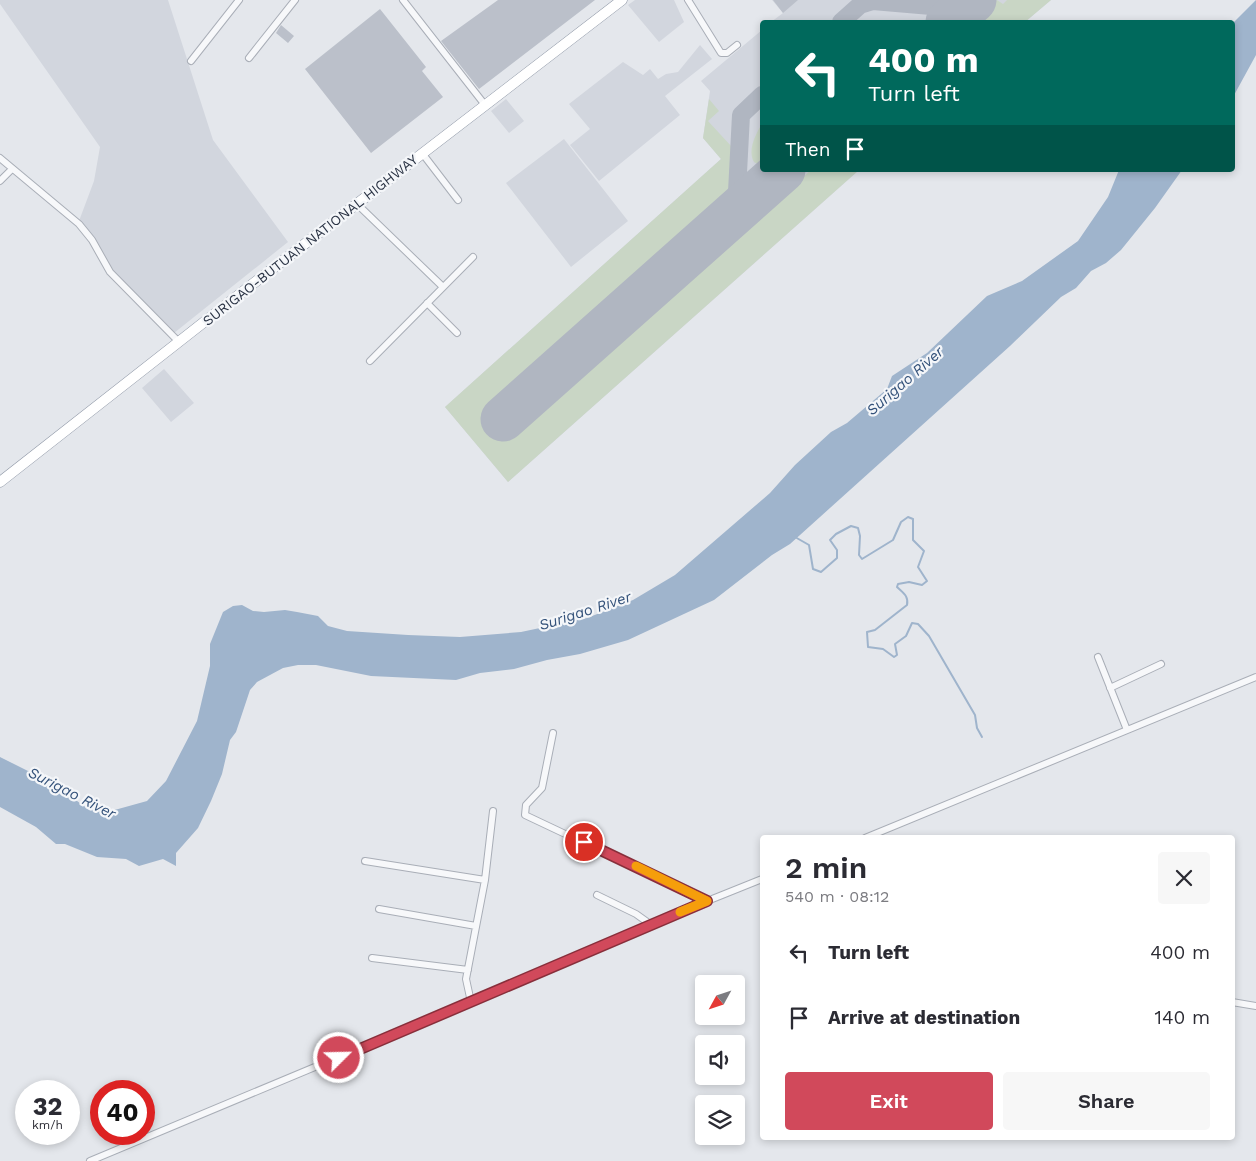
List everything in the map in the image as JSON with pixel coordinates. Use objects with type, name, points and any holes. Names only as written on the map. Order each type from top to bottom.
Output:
[{"type":"highway","name":"SURIGAO-BUTUAN NATIONAL HIGHWAY","points":[[0,482],[422,153],[622,0]]},
{"type":"street","points":[[192,61],[239,0]]},
{"type":"street","points":[[249,58],[295,0]]},
{"type":"street","points":[[403,0],[485,105]]},
{"type":"street","points":[[688,0],[721,53],[727,52],[737,45]]},
{"type":"street","points":[[422,153],[458,200]]},
{"type":"street","points":[[0,158],[79,224],[92,240],[110,272],[179,342]]},
{"type":"street","points":[[0,181],[12,169]]},
{"type":"street","points":[[357,204],[443,287]]},
{"type":"street","points":[[370,362],[474,257]]},
{"type":"street","points":[[427,303],[457,333]]},
{"type":"street","points":[[1098,657],[1127,730]]},
{"type":"street","points":[[1110,688],[1161,664]]},
{"type":"street","points":[[872,835],[1256,677]]},
{"type":"street","points":[[553,733],[542,788],[526,805],[525,815],[707,901]]},
{"type":"street","points":[[471,1002],[466,986],[485,880],[493,812]]},
{"type":"street","points":[[365,860],[485,880]]},
{"type":"street","points":[[90,1161],[471,1002],[650,924],[760,880]]},
{"type":"street","points":[[597,895],[636,914],[650,924]]},
{"type":"street","points":[[379,909],[476,926]]},
{"type":"street","points":[[372,958],[468,970]]},
{"type":"street","points":[[1235,1002],[1256,1006]]},
{"type":"shaded area","points":[[0,0],[168,0],[213,140],[288,242],[174,333],[110,269],[79,221],[94,181],[100,147],[0,4]]},
{"type":"shaded area","points":[[635,0],[674,0],[684,22],[659,42],[628,5]]},
{"type":"shaded area","points":[[772,0],[1051,0],[1027,20],[774,20],[783,13]]},
{"type":"shaded area","points":[[760,32],[760,172],[857,172],[508,482],[445,407],[721,159],[703,138],[710,91],[701,81]]},
{"type":"shaded area","points":[[700,45],[712,59],[665,96],[680,115],[599,181],[570,145],[590,129],[569,104],[623,62],[643,75],[650,69],[658,79],[666,74],[678,72]]},
{"type":"shaded area","points":[[506,99],[524,121],[509,133],[491,111]]},
{"type":"shaded area","points":[[564,139],[628,221],[571,267],[506,183]]},
{"type":"shaded area","points":[[164,369],[194,403],[171,422],[142,388]]},
{"type":"green space","points":[[997,0],[1003,4],[1007,0],[1051,0],[1027,20],[974,20]]},
{"type":"green space","points":[[709,99],[719,111],[708,121],[732,147],[729,197],[493,406],[516,433],[809,172],[857,172],[508,482],[445,407],[721,159],[703,138]]},
{"type":"green space","points":[[760,128],[760,165],[754,162],[751,153],[755,137]]},
{"type":"water","points":[[1256,0],[1256,55],[1235,93],[1235,21]]},
{"type":"water","name":"Surigao River","points":[[1118,172],[1181,172],[1155,208],[1121,250],[1106,263],[1091,271],[1076,288],[1061,297],[1010,346],[790,544],[772,555],[714,600],[628,640],[580,654],[514,669],[480,673],[456,680],[371,676],[316,665],[298,665],[283,668],[257,682],[250,690],[236,732],[230,740],[222,774],[211,801],[198,828],[176,853],[176,866],[163,859],[139,866],[126,859],[97,857],[65,844],[56,844],[36,827],[0,807],[0,757],[32,773],[60,794],[73,798],[88,809],[111,811],[147,801],[166,781],[197,721],[210,666],[210,644],[223,612],[233,606],[242,605],[253,611],[285,610],[318,616],[328,626],[347,631],[460,637],[521,632],[587,618],[633,600],[675,575],[770,493],[795,465],[831,432],[847,423],[887,389],[892,376],[927,353],[987,296],[1022,281],[1078,241],[1108,197]]},
{"type":"building","points":[[498,0],[595,0],[479,89],[441,41]]},
{"type":"building","points":[[773,0],[798,0],[783,13]]},
{"type":"building","points":[[380,9],[426,67],[422,71],[443,97],[371,153],[305,69]]},
{"type":"building","points":[[281,25],[294,36],[288,43],[276,33]]},
{"type":"waterway","points":[[795,537],[809,545],[813,569],[821,572],[837,558],[837,550],[830,540],[836,534],[851,526],[858,528],[860,536],[859,555],[862,559],[893,540],[901,522],[908,517],[913,519],[913,540],[924,551],[918,567],[927,581],[922,585],[909,582],[898,584],[897,587],[906,597],[907,605],[875,630],[867,632],[868,647],[883,649],[894,657],[897,655],[895,644],[906,636],[912,623],[918,624],[929,636],[975,715],[977,728],[982,737]]},
{"type":"taxiway","points":[[843,20],[860,5],[873,1],[931,6],[968,0]]},
{"type":"taxiway","points":[[736,211],[741,115],[760,97]]},
{"type":"runway","points":[[950,20],[974,0]]},
{"type":"runway","points":[[503,419],[781,172]]},
{"type":"slow traffic","points":[[636,866],[707,901],[680,912]]},
{"type":"route","points":[[339,1058],[707,901],[659,876],[584,842]]}]
